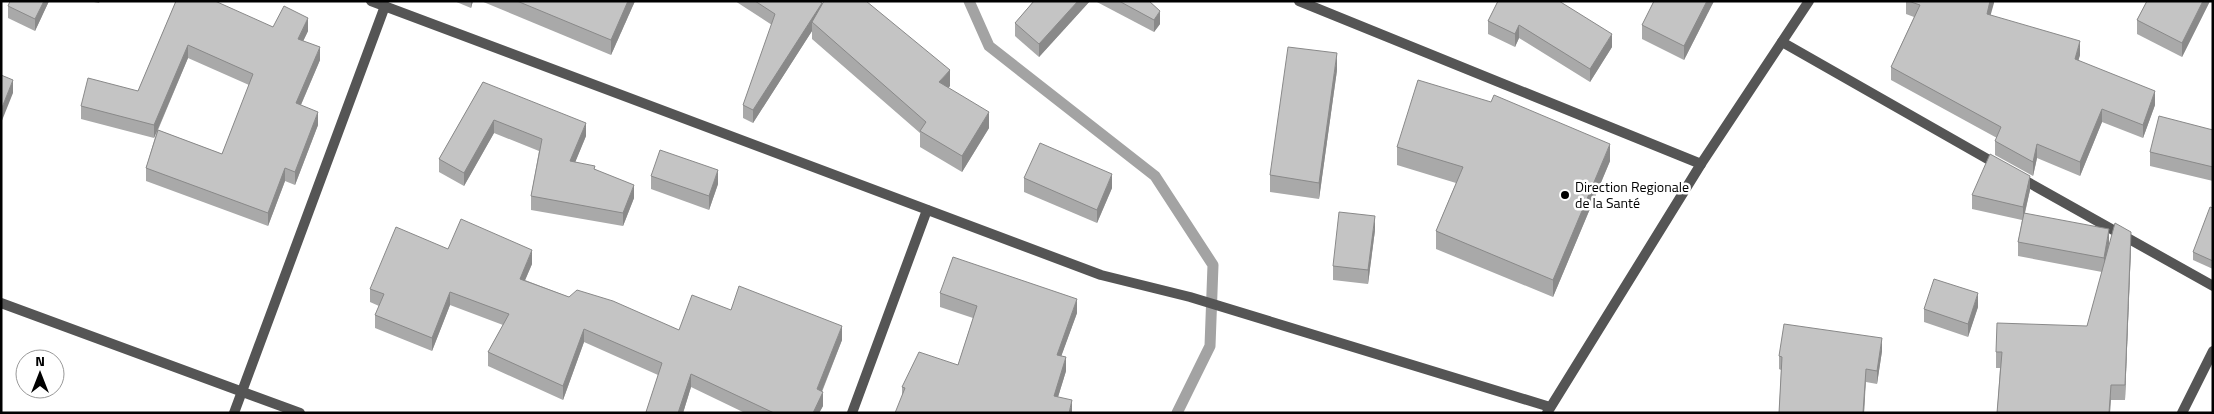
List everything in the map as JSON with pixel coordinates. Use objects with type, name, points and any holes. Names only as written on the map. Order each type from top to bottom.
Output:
[{"type":"street","points":[[371,1],[1101,275],[1232,309],[1549,410],[1701,164],[1809,1]]},
{"type":"street","points":[[1299,1],[1701,164]]},
{"type":"street","points":[[234,413],[385,6]]},
{"type":"street","points":[[1782,42],[2213,286]]},
{"type":"street","points":[[852,413],[928,210]]},
{"type":"street","points":[[1,303],[300,413]]},
{"type":"street","points":[[2182,413],[2213,351]]},
{"type":"building","points":[[10,1],[44,1],[35,19],[8,6]]},
{"type":"building","points":[[176,1],[215,1],[273,27],[284,6],[308,18],[298,39],[320,47],[296,103],[318,112],[295,172],[285,168],[268,213],[146,168],[158,130],[222,154],[253,74],[188,45],[154,125],[81,106],[88,78],[138,91]]},
{"type":"building","points":[[517,1],[628,1],[611,40]]},
{"type":"building","points":[[755,1],[819,1],[822,3],[753,110],[743,105],[775,14]]},
{"type":"building","points":[[824,1],[866,1],[950,70],[939,82],[989,112],[962,156],[920,131],[926,122],[812,22]]},
{"type":"building","points":[[1034,1],[1078,1],[1039,44],[1015,23]]},
{"type":"building","points":[[1119,1],[1149,1],[1160,11],[1154,20]]},
{"type":"building","points":[[1498,1],[1559,1],[1612,34],[1590,69],[1519,25],[1515,34],[1488,21]]},
{"type":"building","points":[[1654,1],[1707,1],[1684,46],[1642,25]]},
{"type":"building","points":[[1908,1],[1990,1],[1987,14],[2080,41],[2075,59],[2155,91],[2143,125],[2102,109],[2080,162],[2037,144],[2033,162],[1995,141],[2001,127],[1891,67],[1920,5]]},
{"type":"building","points":[[2147,1],[2203,1],[2182,43],[2137,20]]},
{"type":"building","points":[[1288,47],[1337,53],[1319,183],[1270,175]]},
{"type":"building","points":[[1,75],[13,80],[1,110]]},
{"type":"building","points":[[1418,80],[1491,102],[1494,95],[1610,144],[1553,280],[1436,231],[1463,167],[1397,147]]},
{"type":"building","points":[[483,82],[586,123],[570,161],[595,166],[594,169],[634,185],[623,213],[531,196],[542,139],[494,120],[464,173],[439,159]]},
{"type":"building","points":[[2159,116],[2213,130],[2213,167],[2150,152]]},
{"type":"building","points":[[1040,143],[1112,174],[1097,210],[1024,178]]},
{"type":"building","points":[[660,150],[718,170],[709,196],[651,176]]},
{"type":"building","points":[[1990,154],[2030,176],[2023,207],[1972,195]]},
{"type":"building","points":[[2210,207],[2213,208],[2213,261],[2193,252]]},
{"type":"building","points":[[1339,212],[1375,216],[1368,270],[1333,266]]},
{"type":"building","points":[[2024,213],[2109,229],[2104,258],[2018,242]]},
{"type":"building","points":[[461,219],[532,250],[520,279],[569,297],[577,290],[613,301],[679,330],[692,295],[731,310],[739,286],[842,326],[817,389],[823,392],[813,413],[774,413],[691,374],[678,413],[646,412],[662,363],[584,329],[563,386],[488,352],[509,314],[450,292],[432,338],[375,315],[384,294],[370,289],[396,227],[448,249]]},
{"type":"building","points":[[2115,223],[2131,232],[2125,385],[2111,385],[2109,413],[1997,413],[2002,352],[1996,352],[1997,323],[2087,326]]},
{"type":"building","points":[[953,257],[1077,299],[1057,355],[1066,357],[1054,396],[1072,400],[1069,413],[895,413],[905,388],[902,387],[919,352],[958,365],[977,306],[940,293]]},
{"type":"building","points":[[1934,279],[1978,293],[1968,324],[1924,309]]},
{"type":"building","points":[[1784,324],[1882,338],[1877,371],[1866,369],[1863,413],[1779,413],[1782,357],[1779,356]]},
{"type":"waterway","points":[[969,1],[989,46],[1155,176],[1213,265],[1210,346],[1177,413]]},
{"type":"place","name":"Direction Regionale de la Santé","points":[[1565,195]]}]
